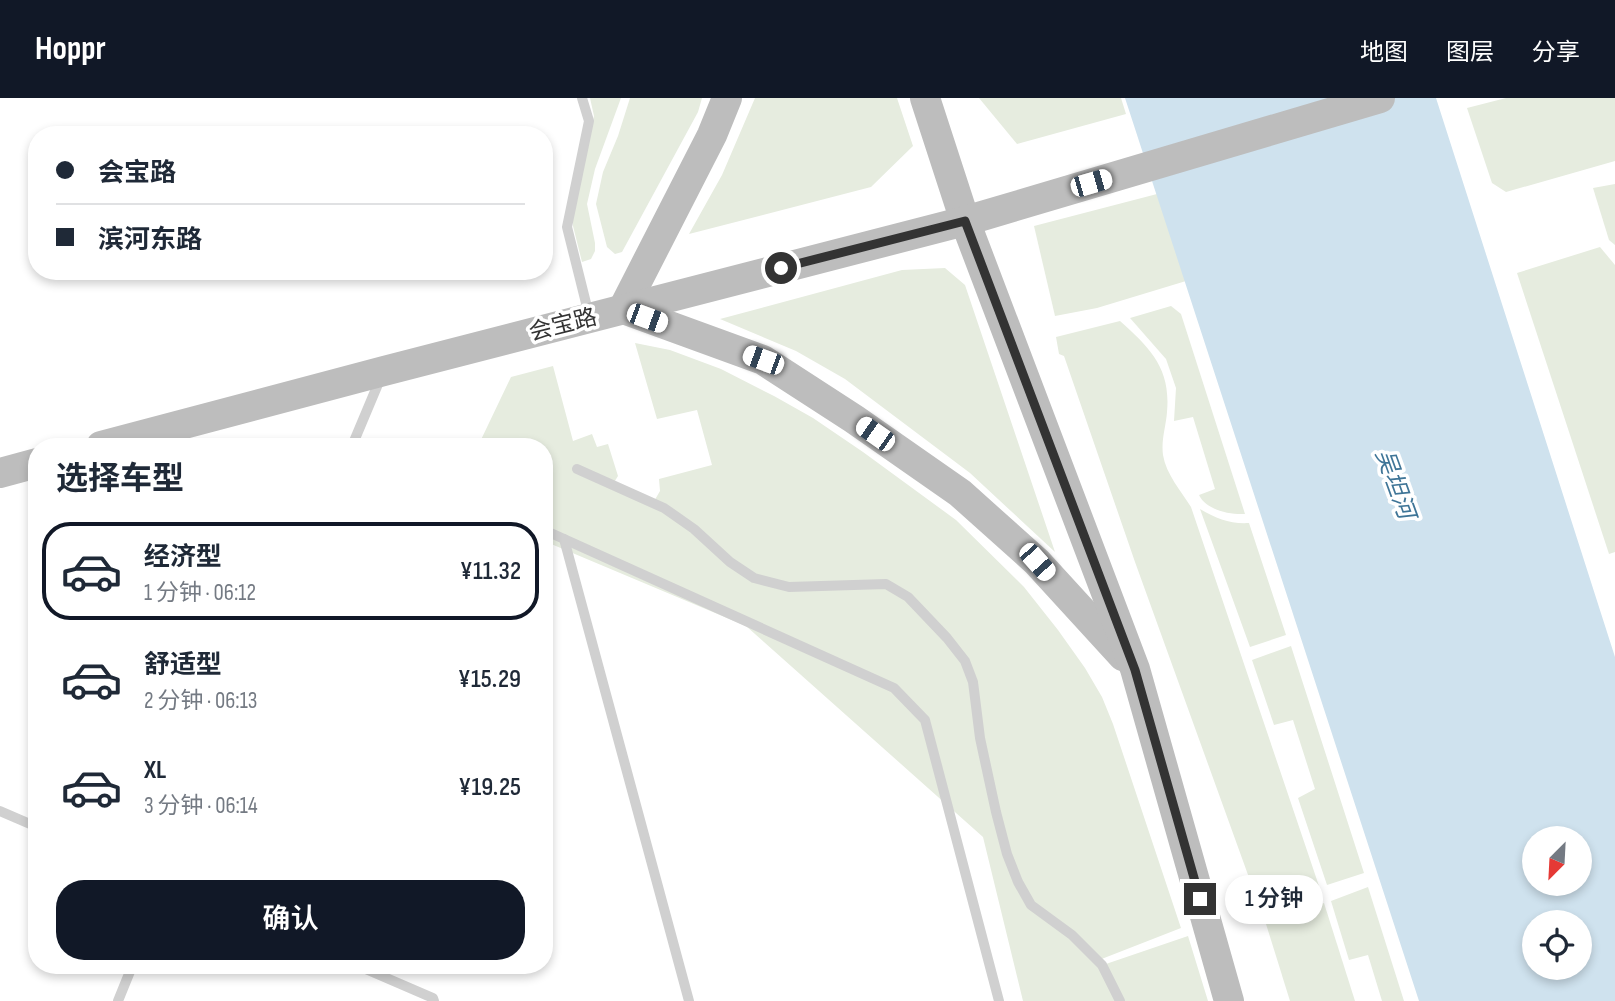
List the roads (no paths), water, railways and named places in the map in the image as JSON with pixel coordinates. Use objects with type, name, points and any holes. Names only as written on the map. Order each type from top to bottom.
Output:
[{"type":"main road","points":[[727,98],[712,135],[623,309],[763,360],[918,463],[960,493],[1037,562],[1135,670]]},
{"type":"main road","points":[[925,98],[965,221],[1135,670],[1229,1001]]},
{"type":"main road","name":"会宝路","points":[[132,438],[965,221],[1380,98]]},
{"type":"main road","points":[[0,473],[28,465]]},
{"type":"lane","points":[[582,98],[589,121],[567,227],[589,318]]},
{"type":"lane","points":[[355,438],[384,371]]},
{"type":"lane","points":[[577,469],[664,508],[694,529],[730,562],[754,578],[789,587],[886,584],[908,597],[965,661],[973,682],[980,737],[996,812],[1018,883],[1031,905],[1072,935],[1102,965],[1120,1001]]},
{"type":"lane","points":[[553,534],[894,688],[925,720],[999,1001]]},
{"type":"lane","points":[[565,539],[690,1001]]},
{"type":"lane","points":[[0,811],[28,823]]},
{"type":"lane","points":[[118,1001],[129,974]]},
{"type":"lane","points":[[378,974],[433,998],[434,1001]]},
{"type":"water","name":"吴坦河","points":[[1125,98],[1436,98],[1615,657],[1615,1001],[1419,1001]]}]
